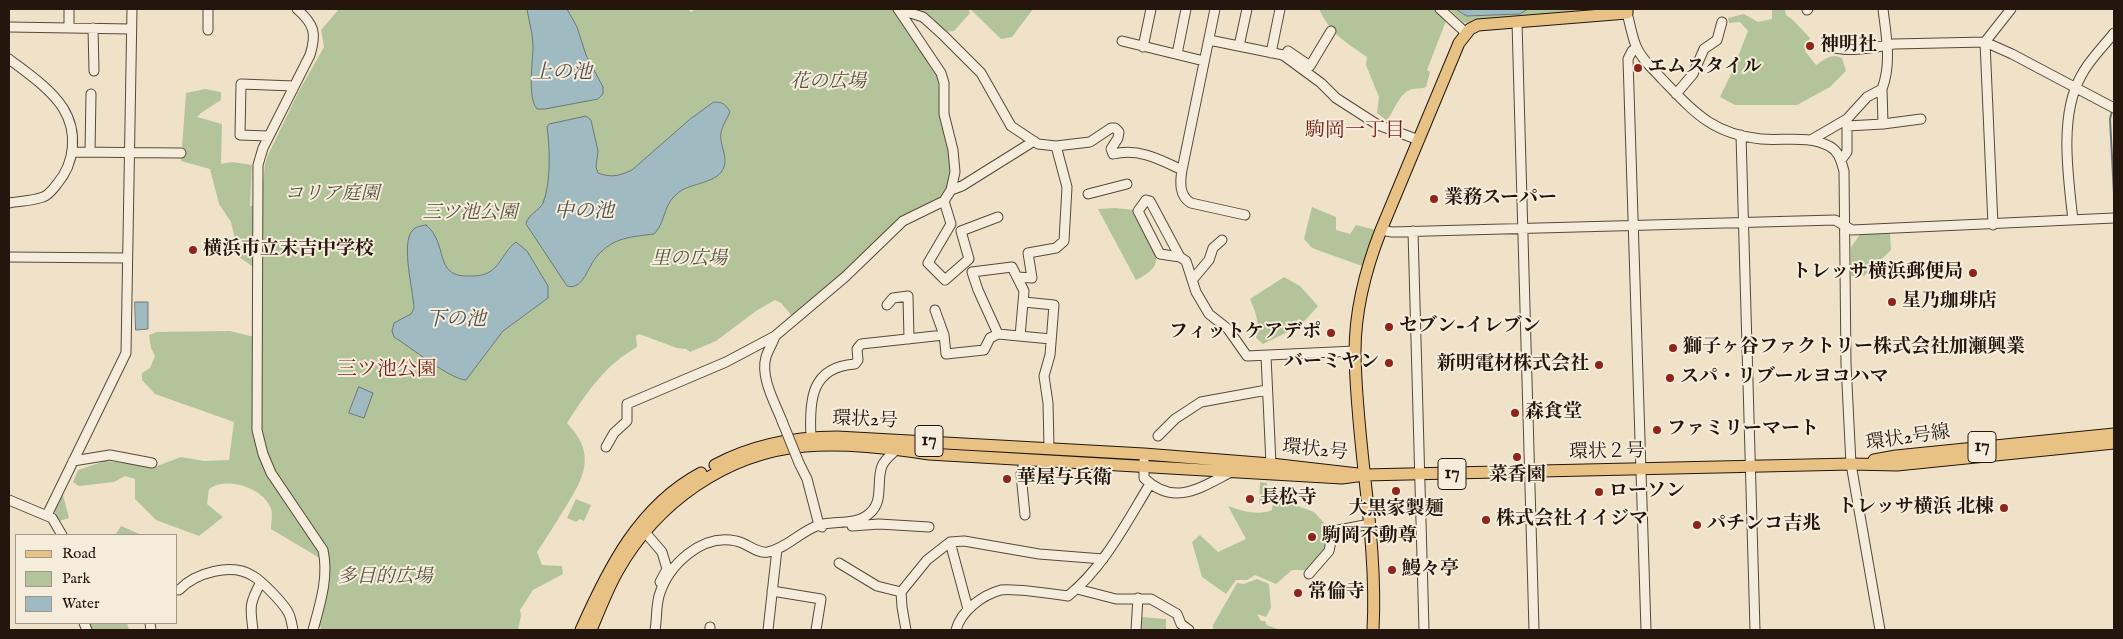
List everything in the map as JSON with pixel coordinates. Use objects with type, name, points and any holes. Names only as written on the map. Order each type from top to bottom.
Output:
[{"type":"main road","points":[[1373,630],[1373,547],[1364,475],[1355,351],[1360,301],[1369,260],[1381,230],[1459,43],[1466,33],[1478,25],[1627,11]]},
{"type":"main road","name":"環状2号線","points":[[1851,464],[1896,456],[2114,434]]},
{"type":"main road","name":"環状2号","points":[[581,630],[616,558],[633,533],[671,494],[688,480],[739,453],[780,442],[811,437],[1049,447],[1271,464],[1344,471],[1364,475]]},
{"type":"main road","name":"環状2号線","points":[[1851,464],[1898,465],[2114,443]]},
{"type":"main road","name":"環状2号","points":[[591,630],[616,574],[644,531],[693,486],[721,470],[746,459],[776,451],[804,446],[837,445],[897,449],[929,454],[1231,472],[1342,478],[1364,475]]},
{"type":"main road","name":"環状２号","points":[[1364,475],[1851,464]]},
{"type":"street","points":[[69,9],[69,28]]},
{"type":"street","points":[[47,515],[126,353],[132,9]]},
{"type":"street","points":[[208,9],[208,30]]},
{"type":"street","points":[[297,9],[311,24],[314,40],[310,55],[262,148],[258,165],[257,430],[263,454],[271,473],[323,550],[326,563],[325,578],[313,630]]},
{"type":"street","points":[[898,9],[923,17],[944,36],[981,73],[1011,126],[1038,144],[1056,146],[1090,142],[1111,128],[1115,128],[1119,132],[1118,138],[1111,149],[1113,154],[1125,151],[1145,153],[1182,170]]},
{"type":"street","points":[[606,447],[614,433],[627,421],[627,404],[726,362],[776,336],[845,277],[903,221],[944,201],[951,190],[955,172],[953,150],[944,114],[944,83],[941,73],[898,9]]},
{"type":"street","points":[[1143,47],[1151,9]]},
{"type":"street","points":[[1177,54],[1186,9]]},
{"type":"street","points":[[1215,9],[1182,170],[1182,193],[1186,200],[1191,203],[1245,215]]},
{"type":"street","points":[[1239,46],[1247,9]]},
{"type":"street","points":[[1271,53],[1280,9]]},
{"type":"street","points":[[1440,9],[1466,33]]},
{"type":"street","points":[[1883,9],[1888,45],[1887,70],[1882,89],[1883,124]]},
{"type":"street","points":[[1993,225],[1985,42],[2011,9]]},
{"type":"street","points":[[1627,11],[1636,48],[1676,94],[1704,120],[1741,135],[1761,139],[1811,140],[1831,146],[1838,153],[1841,160],[1844,171],[1846,364],[1851,464],[1880,630]]},
{"type":"street","points":[[1517,22],[1534,630]]},
{"type":"street","points":[[1676,94],[1693,74],[1704,49],[1718,40],[1722,22]]},
{"type":"street","points":[[9,27],[131,29]]},
{"type":"street","points":[[93,28],[94,71]]},
{"type":"street","points":[[1284,56],[1288,51],[1310,66],[1331,30]]},
{"type":"street","points":[[2073,220],[2069,179],[2068,127],[2070,107],[2075,88],[2087,66],[2114,33]]},
{"type":"street","points":[[1209,40],[1284,56],[1321,83],[1336,98],[1378,125],[1419,140]]},
{"type":"street","points":[[1122,41],[1204,60]]},
{"type":"street","points":[[1831,47],[1843,49],[1883,47],[1888,45],[1985,42],[2012,54],[2114,108]]},
{"type":"street","points":[[1636,48],[1628,59],[1646,630]]},
{"type":"street","points":[[9,59],[46,90],[63,109],[70,130],[73,152],[61,180],[50,193],[43,197],[9,203]]},
{"type":"street","points":[[268,136],[240,136],[241,84],[294,86]]},
{"type":"street","points":[[1841,160],[1847,152],[1847,123],[1867,97],[1882,89]]},
{"type":"street","points":[[90,152],[91,94]]},
{"type":"street","points":[[1811,140],[1847,123],[1883,124],[1921,119]]},
{"type":"street","points":[[1741,135],[1756,630]]},
{"type":"street","points":[[951,190],[962,186],[1034,141]]},
{"type":"street","points":[[1017,277],[1032,278],[1028,253],[1056,248],[1064,241],[1066,187],[1056,146]]},
{"type":"street","points":[[73,152],[181,153]]},
{"type":"street","points":[[1088,194],[1127,184]]},
{"type":"street","points":[[1180,257],[1150,201],[1146,200],[1138,211],[1160,254],[1180,257],[1186,261],[1196,292],[1209,314],[1228,329],[1247,356],[1355,351]]},
{"type":"street","points":[[944,201],[951,224],[928,263],[945,280],[969,259],[961,231],[998,217]]},
{"type":"street","points":[[1381,230],[1387,232],[1835,220],[1852,230],[2114,218]]},
{"type":"street","points":[[1413,231],[1424,630]]},
{"type":"street","points":[[1193,280],[1209,260],[1213,248],[1222,240]]},
{"type":"street","points":[[9,257],[127,258]]},
{"type":"street","points":[[998,334],[972,272],[1012,267],[1024,291],[1020,336]]},
{"type":"street","points":[[887,305],[893,298],[908,296],[909,339]]},
{"type":"street","points":[[1024,302],[1054,305],[1050,355],[1044,376],[1048,402],[1049,447]]},
{"type":"street","points":[[935,310],[944,336],[946,354],[984,350],[990,338],[998,334],[1051,339]]},
{"type":"street","points":[[776,336],[766,356],[767,382],[807,479],[819,525],[824,529],[879,524],[929,527]]},
{"type":"street","points":[[811,437],[810,413],[821,377],[841,365],[855,364],[858,360],[857,349],[861,344],[944,336]]},
{"type":"street","points":[[1266,356],[1271,464]]},
{"type":"street","points":[[1158,436],[1175,420],[1202,402],[1267,390]]},
{"type":"street","points":[[655,630],[658,601],[663,588],[678,564],[692,551],[709,542],[736,541],[767,552],[777,549],[819,525],[861,519],[871,512],[879,493],[881,468],[897,449]]},
{"type":"street","points":[[1144,454],[1144,478],[1150,484],[1174,495],[1192,492],[1231,472]]},
{"type":"street","points":[[73,461],[110,455],[152,463]]},
{"type":"street","points":[[1025,459],[1021,474],[1026,515]]},
{"type":"street","points":[[956,630],[961,617],[968,609],[982,599],[1002,590],[1068,596],[1077,589],[1103,559],[1150,484]]},
{"type":"street","points":[[9,500],[52,518],[61,534]]},
{"type":"street","points":[[1309,574],[1329,551],[1333,531],[1370,524]]},
{"type":"street","points":[[644,531],[662,552],[666,569],[656,591],[658,601]]},
{"type":"street","points":[[906,630],[902,607],[902,592],[927,560],[950,542],[964,541],[1040,554],[1103,559]]},
{"type":"street","points":[[950,542],[968,609]]},
{"type":"street","points":[[768,630],[777,549]]},
{"type":"street","points":[[840,563],[877,586],[902,592]]},
{"type":"street","points":[[178,590],[186,583],[214,570],[230,570],[253,575],[289,612],[293,630]]},
{"type":"street","points":[[253,630],[251,601],[261,582]]},
{"type":"street","points":[[1077,589],[1116,599],[1152,599],[1177,614],[1181,624],[1189,630]]},
{"type":"street","points":[[772,591],[821,599],[816,630]]},
{"type":"street","points":[[1136,630],[1138,598]]},
{"type":"green space","name":"三ツ池公園","points":[[339,9],[688,9],[691,12],[696,9],[968,9],[970,13],[954,31],[943,32],[914,10],[902,19],[937,76],[949,159],[950,183],[941,198],[898,221],[843,275],[792,316],[781,303],[775,300],[756,311],[716,341],[690,352],[639,334],[636,336],[637,347],[615,362],[597,380],[567,423],[576,433],[581,443],[585,462],[583,472],[575,492],[537,552],[542,565],[562,566],[563,574],[533,590],[520,610],[521,616],[518,630],[320,630],[321,627],[318,627],[328,563],[271,529],[271,509],[261,495],[253,490],[234,484],[216,485],[209,489],[207,504],[223,517],[199,536],[156,520],[135,499],[135,479],[125,476],[114,482],[79,486],[73,482],[78,470],[105,461],[157,466],[181,457],[204,461],[229,460],[234,422],[155,394],[142,380],[142,373],[150,368],[155,356],[151,348],[149,335],[157,332],[230,331],[262,339],[262,273],[239,257],[231,222],[219,204],[210,169],[181,161],[186,93],[205,89],[221,92],[221,100],[197,117],[222,124],[221,164],[232,162],[252,165],[250,206],[261,205],[265,164],[268,155],[298,93],[324,47],[321,30]]},
{"type":"green space","points":[[970,9],[1033,9],[1012,37],[1001,39]]},
{"type":"green space","points":[[1319,9],[1434,9],[1446,21],[1427,70],[1430,72],[1426,87],[1404,93],[1387,121],[1377,113],[1379,97],[1366,65],[1367,57],[1333,31]]},
{"type":"green space","points":[[1449,9],[1608,9],[1464,23]]},
{"type":"green space","points":[[1772,9],[1785,9],[1786,15],[1810,38],[1805,51],[1816,65],[1828,57],[1834,56],[1842,58],[1846,71],[1830,87],[1797,105],[1735,105],[1720,97],[1748,31],[1740,22],[1729,23],[1728,18],[1744,14],[1758,22],[1772,19]]},
{"type":"green space","points":[[1312,207],[1336,217],[1336,230],[1350,234],[1356,225],[1376,230],[1362,266],[1312,248],[1304,239]]},
{"type":"green space","points":[[1098,209],[1135,210],[1156,253],[1153,268],[1136,280]]},
{"type":"green space","points":[[1861,233],[1890,233],[1891,250],[1864,276],[1851,276],[1851,247]]},
{"type":"green space","points":[[1284,277],[1300,286],[1318,306],[1300,326],[1263,344],[1256,338],[1257,318],[1250,299]]},
{"type":"green space","points":[[1260,482],[1267,483],[1265,502],[1259,504]]},
{"type":"green space","points":[[62,491],[69,518],[59,521],[55,509],[56,502]]},
{"type":"green space","points":[[576,499],[591,505],[584,521],[580,519],[576,522],[567,518]]},
{"type":"green space","points":[[1273,500],[1281,500],[1314,512],[1325,524],[1328,532],[1325,551],[1308,570],[1292,570],[1276,584],[1255,575],[1247,580],[1236,580],[1226,594],[1202,577],[1192,542],[1200,535],[1218,552],[1246,539],[1228,506],[1244,511],[1262,513],[1272,510]]},
{"type":"green space","points":[[121,526],[140,534],[116,534]]},
{"type":"green space","points":[[1257,579],[1269,584],[1271,608],[1266,617],[1257,614],[1261,621],[1265,621],[1267,625],[1280,630],[1213,630],[1213,625],[1237,583],[1244,584]]},
{"type":"green space","points":[[1141,617],[1166,619],[1166,630],[1140,630]]},
{"type":"green space","points":[[86,624],[127,624],[129,630],[89,630]]},
{"type":"water","name":"上の池","points":[[527,9],[567,9],[577,27],[586,55],[603,87],[603,94],[598,99],[537,109],[532,97],[531,88],[533,42]]},
{"type":"water","points":[[1456,9],[1528,9],[1520,14],[1467,16]]},
{"type":"water","name":"中の池","points":[[714,102],[724,104],[730,112],[721,133],[725,163],[721,172],[706,182],[682,190],[675,195],[654,234],[616,241],[597,256],[585,277],[577,285],[573,287],[567,286],[526,224],[529,218],[541,206],[546,195],[549,165],[547,127],[549,124],[586,116],[591,120],[598,151],[596,167],[598,173],[615,176],[632,170],[689,120]]},
{"type":"water","name":"下の池","points":[[426,225],[433,232],[445,265],[457,275],[477,276],[488,273],[498,265],[516,242],[527,251],[548,286],[548,298],[503,331],[466,380],[451,375],[430,362],[394,337],[392,331],[394,323],[411,314],[414,308],[408,268],[409,237],[417,227]]},
{"type":"water","points":[[135,302],[148,302],[148,329],[136,330]]},
{"type":"water","points":[[359,387],[373,393],[364,418],[349,413]]},
{"type":"waterway","points":[[2112,111],[2110,119],[2114,194]]},
{"type":"place","name":"神明社","points":[[1810,46]]},
{"type":"place","name":"エムスタイル","points":[[1638,68]]},
{"type":"place","name":"業務スーパー","points":[[1434,199]]},
{"type":"place","name":"横浜市立末吉中学校","points":[[193,250]]},
{"type":"place","name":"トレッサ横浜郵便局","points":[[1973,273]]},
{"type":"place","name":"星乃珈琲店","points":[[1892,302]]},
{"type":"place","name":"セブン-イレブン","points":[[1389,327]]},
{"type":"place","name":"フィットケアデポ","points":[[1331,333]]},
{"type":"place","name":"獅子ヶ谷ファクトリー株式会社加瀬興業","points":[[1673,348]]},
{"type":"place","name":"バーミヤン","points":[[1389,363]]},
{"type":"place","name":"新明電材株式会社","points":[[1599,365]]},
{"type":"place","name":"スパ・リブールヨコハマ","points":[[1670,378]]},
{"type":"place","name":"森食堂","points":[[1515,413]]},
{"type":"place","name":"ファミリーマート","points":[[1657,430]]},
{"type":"place","name":"菜香園","points":[[1517,457]]},
{"type":"place","name":"華屋与兵衛","points":[[1007,479]]},
{"type":"place","name":"大黒家製麺","points":[[1396,491]]},
{"type":"place","name":"ローソン","points":[[1599,492]]},
{"type":"place","name":"長松寺","points":[[1250,499]]},
{"type":"place","name":"トレッサ横浜 北棟","points":[[2004,508]]},
{"type":"place","name":"株式会社イイジマ","points":[[1486,520]]},
{"type":"place","name":"パチンコ吉兆","points":[[1697,525]]},
{"type":"place","name":"駒岡不動尊","points":[[1312,537]]},
{"type":"place","name":"鰻々亭","points":[[1392,570]]},
{"type":"place","name":"常倫寺","points":[[1298,593]]},
{"type":"district","name":"駒岡一丁目","points":[[1355,132]]},
{"type":"district","name":"三ツ池公園","points":[[387,371]]},
{"type":"park label","name":"花の広場","points":[[828,83]]},
{"type":"park label","name":"コリア庭園","points":[[332,195]]},
{"type":"park label","name":"里の広場","points":[[689,260]]},
{"type":"park label","name":"多目的広場","points":[[385,578]]}]
